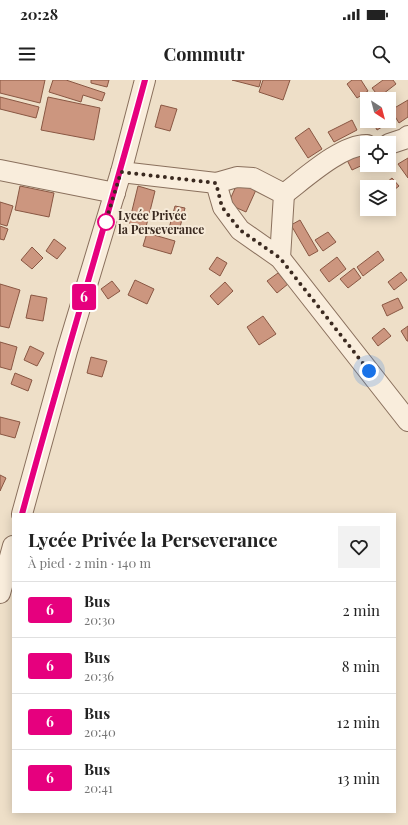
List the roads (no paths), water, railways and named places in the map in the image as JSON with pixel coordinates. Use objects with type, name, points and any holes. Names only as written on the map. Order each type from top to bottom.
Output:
[{"type":"street","points":[[22,513],[67,351],[121,172],[145,80]]},
{"type":"street","points":[[396,142],[408,136]]},
{"type":"street","points":[[280,258],[284,194],[331,158],[360,144]]},
{"type":"street","points":[[0,170],[115,193]]},
{"type":"street","points":[[121,172],[216,183],[237,176],[253,178],[284,194]]},
{"type":"street","points":[[216,183],[222,207],[240,230],[280,258],[408,421]]},
{"type":"street","points":[[0,593],[12,550]]},
{"type":"place","name":"Lycée Privée la Perseverance","points":[[106,222]]}]
